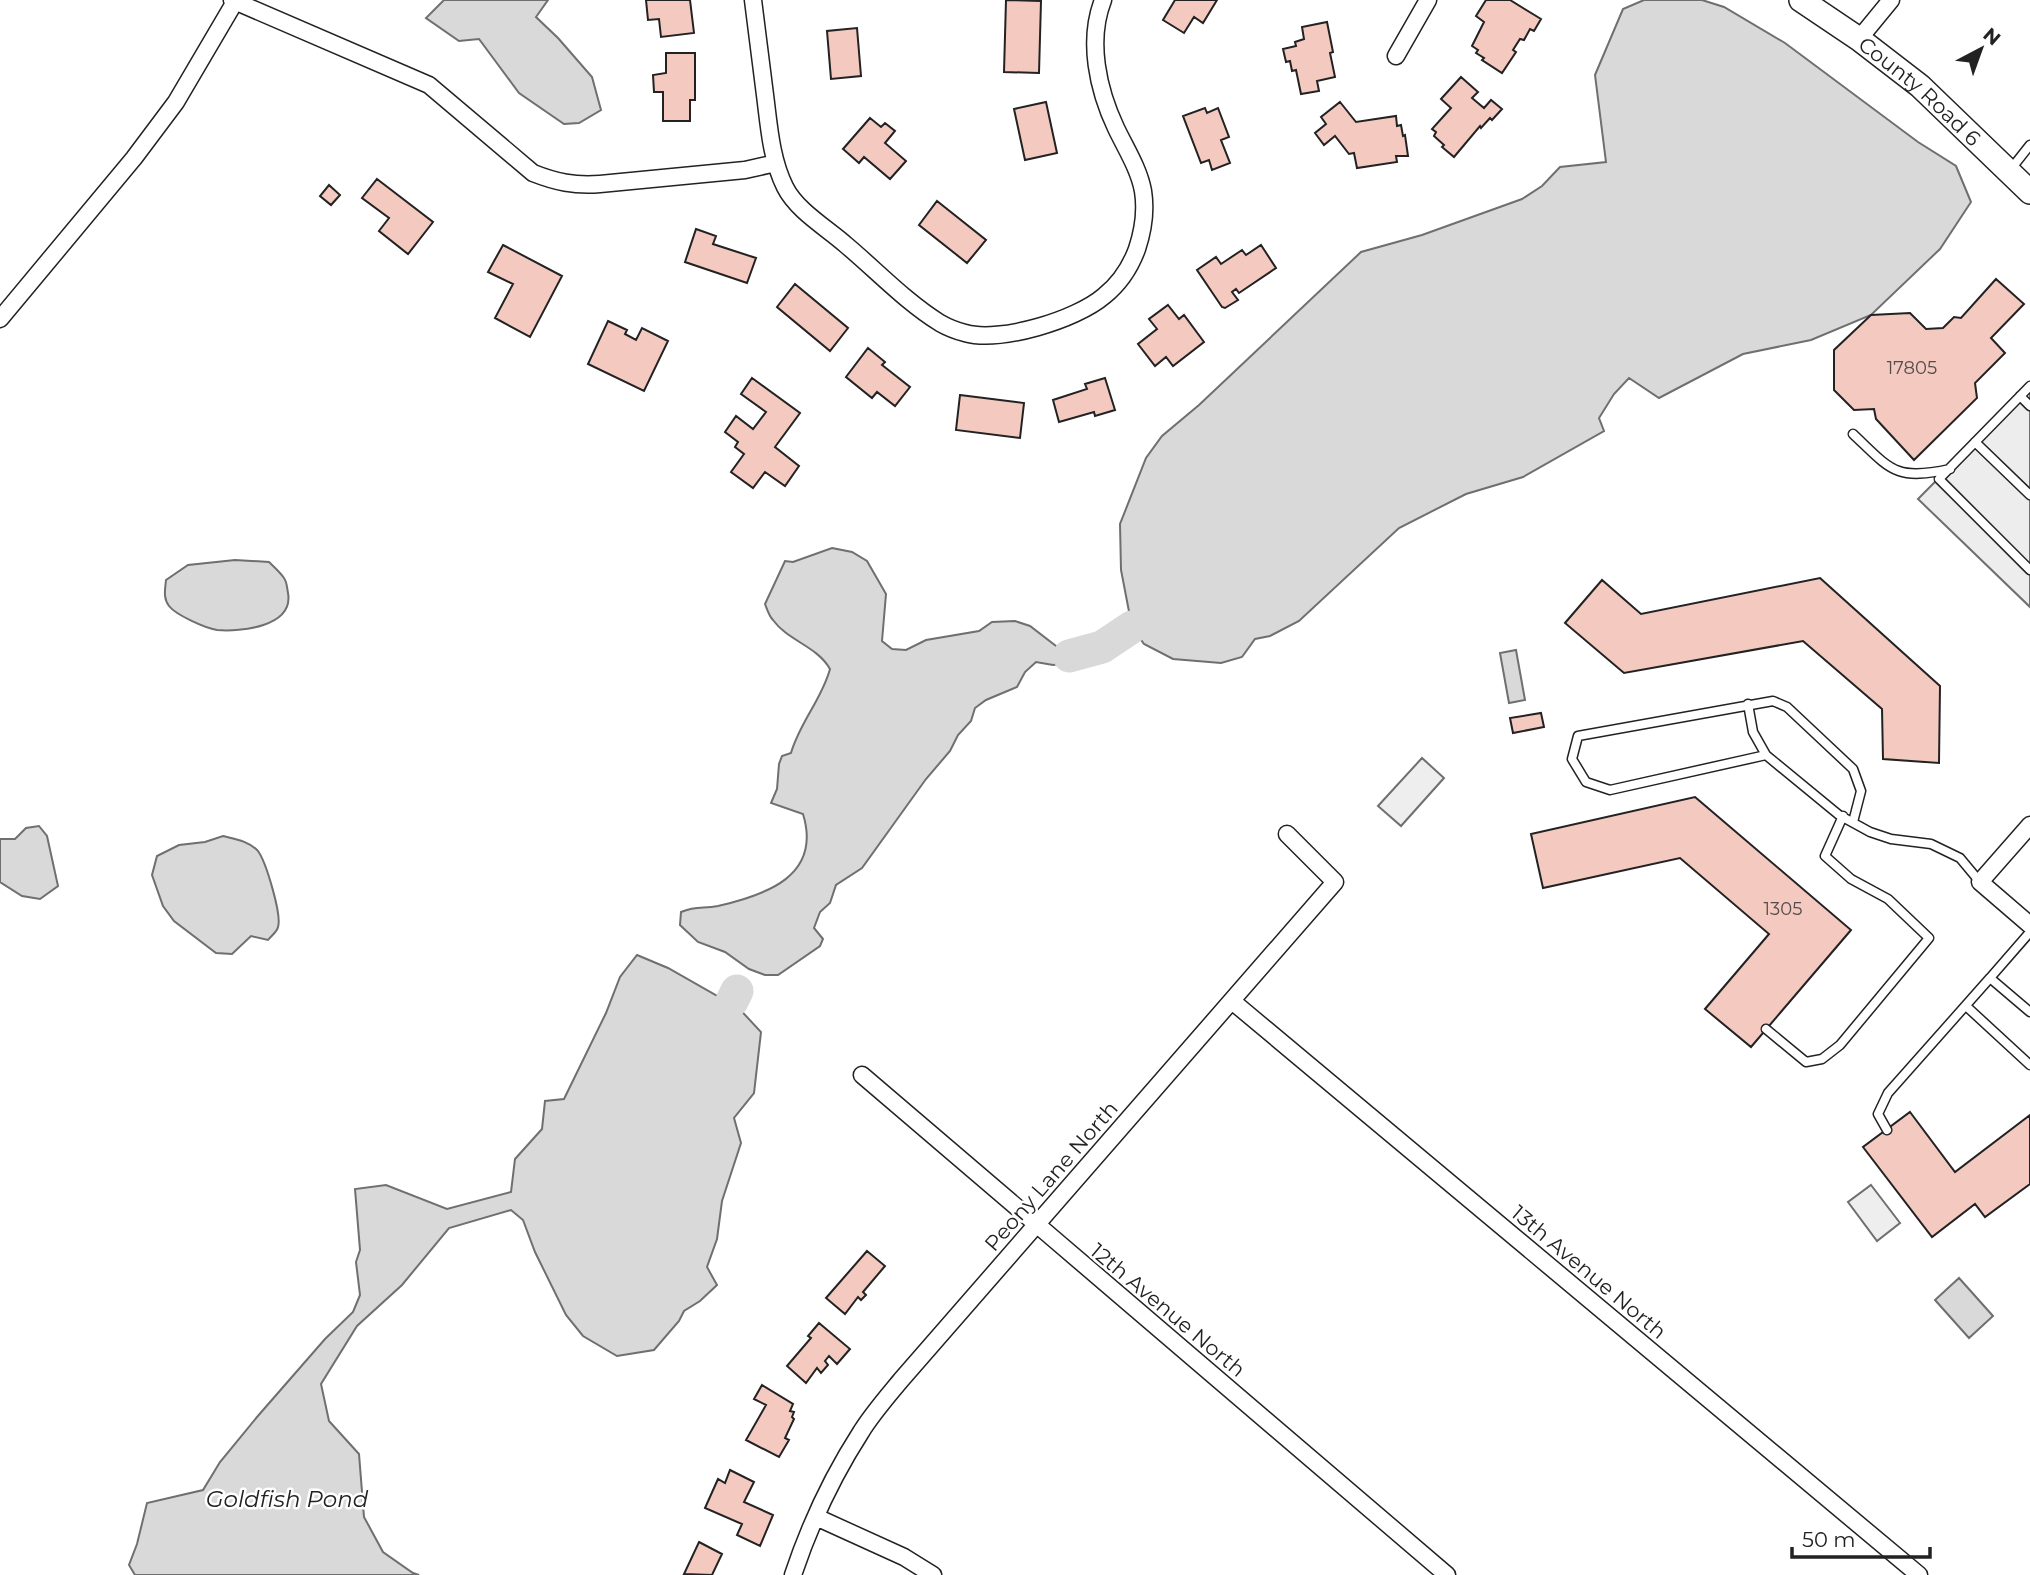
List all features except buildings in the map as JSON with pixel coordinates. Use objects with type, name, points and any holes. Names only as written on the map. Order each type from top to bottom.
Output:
[{"type":"main road","name":"County Road 6","points":[[1801,0],[1859,39],[1934,98],[2030,192]]},
{"type":"street","points":[[0,319],[134,158],[176,102],[234,0],[429,85],[533,173],[554,181],[576,186],[745,170],[776,163]]},
{"type":"street","points":[[753,0],[769,128],[776,163],[786,189],[796,202],[919,308],[942,324],[967,334],[995,337],[1079,313],[1104,297],[1124,276],[1136,249],[1143,221],[1143,192],[1134,164],[1107,106],[1096,66],[1095,38],[1103,0]]},
{"type":"street","points":[[1396,56],[1429,0]]},
{"type":"street","points":[[1859,39],[1891,0]]},
{"type":"street","points":[[2030,826],[1980,882],[2030,925]]},
{"type":"street","name":"Peony Lane North","points":[[793,1575],[830,1484],[862,1430],[901,1380],[1335,882],[1287,834]]},
{"type":"street","name":"13th Avenue North","points":[[1232,1001],[1919,1575]]},
{"type":"street","name":"12th Avenue North","points":[[862,1075],[1447,1575]]},
{"type":"street","points":[[816,1517],[904,1557],[933,1575]]},
{"type":"lane","points":[[2009,171],[2030,145]]},
{"type":"lane","points":[[2030,386],[1939,479],[2030,570]]},
{"type":"lane","points":[[2020,396],[2030,406]]},
{"type":"lane","points":[[1853,434],[1886,466],[1906,475],[1950,468]]},
{"type":"lane","points":[[1975,442],[2030,495]]},
{"type":"lane","points":[[1766,755],[1610,790],[1586,782],[1572,759],[1578,736],[1773,701],[1787,707],[1853,769],[1861,791],[1853,822]]},
{"type":"lane","points":[[1748,704],[1753,732],[1766,755],[1843,816],[1870,832],[1891,839],[1931,844],[1960,858],[1980,882]]},
{"type":"lane","points":[[1766,1029],[1806,1062],[1822,1059],[1840,1045],[1929,938],[1888,899],[1851,879],[1825,856],[1843,816]]},
{"type":"lane","points":[[1886,1130],[1878,1114],[1888,1093],[2030,932]]},
{"type":"lane","points":[[1990,978],[2030,1012]]},
{"type":"lane","points":[[1966,1006],[2030,1065]]},
{"type":"shaded area","points":[[2030,386],[2030,607],[1918,499]]},
{"type":"shaded area","points":[[1422,758],[1444,778],[1401,826],[1378,806]]},
{"type":"shaded area","points":[[1871,1185],[1900,1223],[1877,1241],[1848,1202]]},
{"type":"water","points":[[444,0],[548,0],[536,17],[592,77],[601,110],[579,123],[564,124],[519,93],[479,39],[459,41],[426,18]]},
{"type":"water","points":[[1644,0],[1702,0],[1724,7],[1785,43],[1918,142],[1956,166],[1971,202],[1940,249],[1871,315],[1811,340],[1743,354],[1659,398],[1629,378],[1614,394],[1599,418],[1604,431],[1523,477],[1466,494],[1399,528],[1299,621],[1270,636],[1255,639],[1242,657],[1221,663],[1173,659],[1144,644],[1132,627],[1121,570],[1120,524],[1146,458],[1162,436],[1199,405],[1361,252],[1422,235],[1522,199],[1542,186],[1560,167],[1606,162],[1595,75],[1623,9]]},
{"type":"water","points":[[832,548],[852,552],[867,561],[886,594],[882,641],[892,649],[906,650],[926,640],[979,631],[992,622],[1015,621],[1030,626],[1069,656],[1066,663],[1053,665],[1036,662],[1025,672],[1017,687],[986,700],[975,708],[971,721],[958,735],[950,751],[926,779],[862,868],[836,885],[830,903],[820,912],[814,928],[823,939],[820,946],[778,975],[765,975],[749,969],[725,952],[698,942],[680,925],[681,912],[736,901],[771,888],[786,879],[797,867],[804,853],[807,835],[803,814],[771,803],[777,789],[782,756],[791,753],[830,669],[818,655],[779,627],[770,617],[765,604],[785,561],[793,562]]},
{"type":"water","points":[[235,560],[269,562],[284,578],[288,604],[283,613],[274,620],[251,628],[217,630],[191,621],[167,603],[166,580],[188,565]]},
{"type":"water","points":[[1516,650],[1525,700],[1509,703],[1500,653]]},
{"type":"water","points":[[39,826],[47,836],[58,886],[40,899],[22,896],[0,882],[0,839],[15,839],[26,828]]},
{"type":"water","points":[[223,836],[237,839],[258,851],[272,889],[279,921],[277,930],[268,940],[251,936],[232,954],[216,953],[174,921],[163,906],[152,875],[157,856],[179,845],[205,842]]},
{"type":"water","name":"Goldfish Pond","points":[[637,955],[732,1001],[761,1032],[754,1093],[734,1118],[741,1143],[722,1201],[717,1239],[707,1267],[717,1285],[684,1311],[679,1321],[654,1350],[617,1356],[583,1336],[566,1315],[535,1252],[523,1220],[511,1210],[449,1228],[402,1285],[357,1326],[321,1384],[329,1421],[359,1454],[364,1517],[383,1552],[419,1575],[135,1575],[129,1565],[147,1503],[203,1490],[220,1462],[257,1417],[325,1339],[353,1312],[360,1295],[356,1262],[360,1250],[355,1189],[386,1185],[447,1209],[511,1192],[515,1159],[542,1129],[545,1101],[564,1099],[606,1013],[620,977]]},
{"type":"water","points":[[1959,1278],[1993,1316],[1969,1338],[1935,1300]]},
{"type":"waterway","points":[[1069,656],[1102,647],[1132,627]]},
{"type":"waterway","points":[[732,1001],[737,991]]}]
